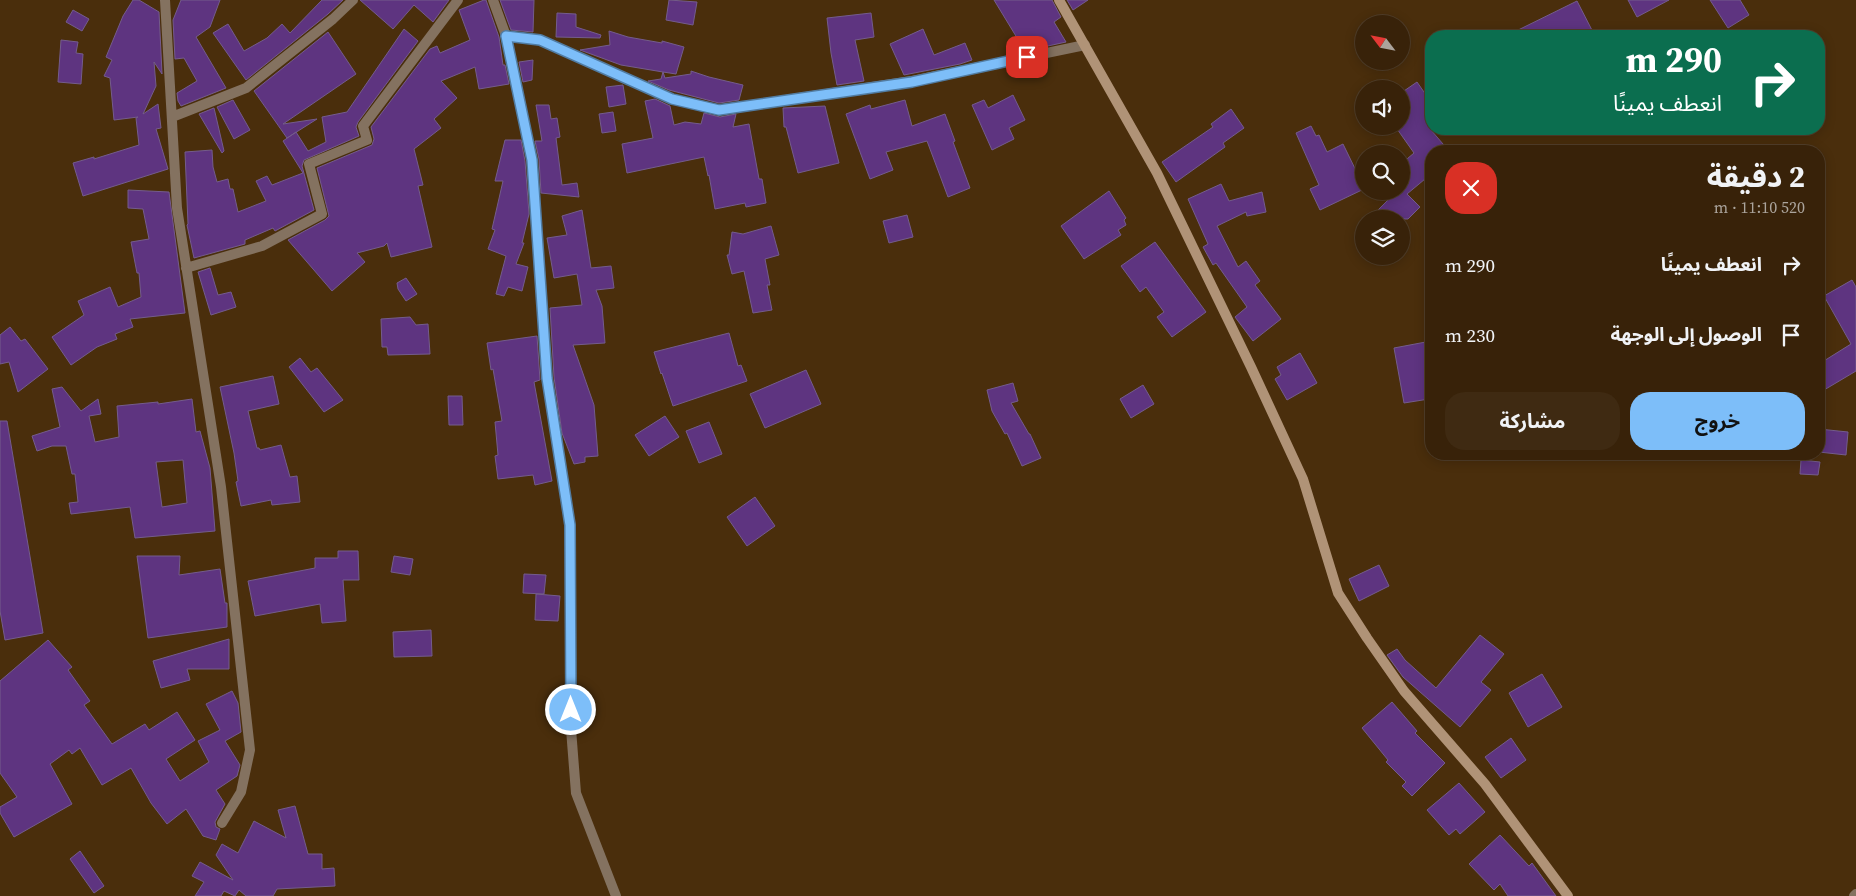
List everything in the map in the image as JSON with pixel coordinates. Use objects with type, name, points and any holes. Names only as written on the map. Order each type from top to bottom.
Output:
[{"type":"street","points":[[165,0],[177,208],[221,487],[250,750],[241,792],[222,823]]},
{"type":"street","points":[[172,117],[246,88],[353,0]]},
{"type":"street","points":[[186,268],[262,246],[322,214],[309,164],[367,140],[362,126],[458,0]]},
{"type":"street","points":[[493,0],[506,36],[532,160],[547,378],[570,525],[571,729],[576,793],[616,896]]},
{"type":"street","points":[[1059,0],[1157,173],[1303,479],[1338,593],[1366,638],[1404,691],[1485,784],[1568,896]]},
{"type":"street","points":[[506,36],[540,40],[672,99],[719,110],[912,82],[1085,45]]},
{"type":"building","points":[[133,0],[139,0],[159,12],[162,74],[154,62],[156,86],[143,114],[158,104],[161,128],[156,129],[168,169],[83,196],[73,163],[94,157],[94,159],[139,145],[136,118],[138,117],[114,120],[110,78],[104,76],[112,60],[106,57],[123,16]]},
{"type":"building","points":[[181,0],[220,0],[210,27],[196,37],[226,88],[181,106],[177,93],[197,81],[184,58],[175,59],[173,20]]},
{"type":"building","points":[[322,0],[343,0],[246,80],[213,33],[228,24],[244,51],[267,38],[282,24],[290,33]]},
{"type":"building","points":[[360,0],[449,0],[433,22],[414,5],[393,29]]},
{"type":"building","points":[[486,0],[499,37],[503,65],[505,65],[509,84],[479,89],[475,67],[441,81],[457,98],[434,119],[441,128],[414,149],[423,185],[418,186],[432,247],[391,257],[387,243],[384,246],[357,253],[365,262],[332,291],[288,240],[329,216],[317,168],[372,145],[374,139],[371,127],[430,49],[437,46],[440,53],[470,40],[459,10]]},
{"type":"building","points":[[500,0],[534,0],[533,32],[511,30]]},
{"type":"building","points":[[669,0],[697,2],[693,25],[666,20]]},
{"type":"building","points":[[994,0],[1052,0],[1061,17],[1054,22],[1066,42],[1025,51]]},
{"type":"building","points":[[1067,0],[1088,0],[1073,10]]},
{"type":"building","points":[[1628,0],[1669,0],[1637,17]]},
{"type":"building","points":[[1710,0],[1740,0],[1749,15],[1728,28]]},
{"type":"building","points":[[1577,1],[1592,30],[1518,30]]},
{"type":"building","points":[[73,10],[89,19],[82,31],[66,22]]},
{"type":"building","points":[[557,13],[576,14],[576,27],[601,35],[600,38],[556,37]]},
{"type":"building","points":[[871,13],[874,37],[855,40],[864,81],[837,85],[827,18]]},
{"type":"building","points":[[404,29],[418,41],[358,122],[356,127],[359,136],[304,160],[302,166],[314,210],[275,231],[273,228],[245,240],[245,244],[194,258],[187,225],[185,152],[212,150],[213,167],[217,182],[228,179],[230,189],[233,189],[238,212],[266,201],[256,181],[267,176],[272,185],[303,173],[283,141],[296,132],[308,151],[326,142],[322,117],[347,112]]},
{"type":"building","points":[[923,29],[934,55],[965,43],[972,60],[904,75],[890,44]]},
{"type":"building","points":[[609,31],[628,37],[662,43],[662,41],[684,47],[676,74],[621,65],[580,50],[610,45]]},
{"type":"building","points":[[328,32],[356,74],[283,124],[317,119],[287,138],[254,91]]},
{"type":"building","points":[[61,40],[78,42],[76,53],[83,54],[81,84],[58,82]]},
{"type":"building","points":[[533,60],[532,80],[523,82],[519,62]]},
{"type":"building","points":[[691,71],[743,85],[739,100],[719,103],[669,90],[648,81],[661,79],[663,72],[665,78],[691,74]]},
{"type":"building","points":[[1417,82],[1425,93],[1425,135],[1435,135],[1444,145],[1425,145],[1425,179],[1410,192],[1410,156],[1414,153],[1401,135],[1410,135],[1410,87]]},
{"type":"building","points":[[623,85],[626,104],[609,107],[606,87]]},
{"type":"building","points":[[1013,95],[1025,120],[1009,128],[1014,139],[992,150],[972,105],[984,100],[988,108]]},
{"type":"building","points":[[655,99],[670,106],[674,125],[685,122],[701,124],[704,113],[720,117],[736,114],[733,127],[749,124],[759,179],[762,179],[766,203],[746,207],[745,203],[715,209],[704,157],[627,173],[622,144],[653,138],[645,101]]},
{"type":"building","points":[[233,100],[250,130],[234,139],[217,107]]},
{"type":"building","points":[[905,100],[912,126],[945,114],[970,188],[948,197],[927,141],[886,152],[893,170],[870,179],[846,114],[870,105],[871,109]]},
{"type":"building","points":[[536,105],[549,105],[551,119],[557,118],[560,137],[556,138],[562,185],[577,183],[579,197],[541,193],[539,159],[535,141],[542,141]]},
{"type":"building","points":[[825,106],[839,163],[798,173],[786,127],[784,127],[783,108]]},
{"type":"building","points":[[214,108],[224,151],[222,153],[199,114]]},
{"type":"building","points":[[1231,109],[1244,128],[1223,143],[1225,147],[1176,182],[1162,162],[1213,127],[1211,124]]},
{"type":"building","points":[[613,112],[616,131],[602,133],[599,114]]},
{"type":"building","points":[[1311,126],[1316,136],[1319,135],[1327,152],[1343,144],[1355,169],[1355,193],[1320,210],[1310,189],[1319,185],[1296,133]]},
{"type":"building","points":[[505,140],[521,140],[525,161],[529,214],[522,243],[524,243],[516,264],[528,267],[522,291],[508,287],[504,296],[496,294],[506,256],[488,249],[495,230],[492,229],[503,181],[495,181]]},
{"type":"building","points":[[1221,184],[1229,201],[1262,192],[1266,212],[1247,216],[1246,212],[1217,226],[1238,267],[1246,261],[1260,281],[1255,285],[1281,319],[1253,341],[1235,317],[1247,307],[1216,263],[1213,265],[1203,247],[1208,244],[1188,199]]},
{"type":"building","points":[[128,190],[169,192],[185,313],[130,319],[133,327],[115,334],[117,339],[97,347],[71,365],[52,337],[84,315],[78,301],[110,287],[118,307],[141,297],[139,273],[137,273],[131,242],[149,239],[143,209],[128,208]]},
{"type":"building","points":[[1109,191],[1126,218],[1124,220],[1126,225],[1118,230],[1121,235],[1084,259],[1061,226]]},
{"type":"building","points":[[1410,197],[1420,207],[1410,217],[1410,210],[1378,210],[1388,200],[1410,200]]},
{"type":"building","points":[[582,210],[591,268],[611,266],[614,288],[596,290],[602,306],[605,343],[573,345],[594,405],[598,456],[585,457],[585,462],[574,464],[562,433],[554,377],[550,308],[582,305],[577,274],[554,278],[547,238],[567,235],[562,216]]},
{"type":"building","points":[[907,215],[913,237],[889,243],[883,221]]},
{"type":"building","points":[[771,226],[779,255],[765,259],[770,285],[767,285],[772,310],[753,313],[744,271],[732,274],[727,255],[729,255],[732,232],[743,234]]},
{"type":"building","points":[[1155,242],[1206,312],[1172,337],[1157,317],[1164,312],[1146,287],[1140,292],[1121,266]]},
{"type":"building","points":[[210,268],[218,295],[231,292],[236,307],[211,315],[198,272]]},
{"type":"building","points":[[406,278],[417,294],[406,301],[398,289],[397,283]]},
{"type":"building","points":[[1852,280],[1856,287],[1856,371],[1825,389],[1825,360],[1851,344],[1825,295]]},
{"type":"building","points":[[410,317],[416,325],[428,324],[430,354],[388,355],[387,347],[382,347],[381,319]]},
{"type":"building","points":[[10,327],[21,341],[25,339],[48,369],[18,392],[9,362],[0,364],[0,335]]},
{"type":"building","points":[[729,333],[738,366],[741,365],[747,381],[673,406],[654,352]]},
{"type":"building","points":[[537,336],[540,380],[534,382],[552,481],[535,485],[533,475],[498,479],[495,456],[498,455],[495,422],[502,421],[487,343]]},
{"type":"building","points":[[1425,342],[1425,400],[1404,403],[1394,348]]},
{"type":"building","points":[[1300,353],[1317,383],[1287,400],[1275,379],[1281,375],[1277,367]]},
{"type":"building","points":[[300,358],[311,372],[317,368],[343,400],[324,412],[289,367]]},
{"type":"building","points":[[806,370],[821,404],[765,428],[750,394]]},
{"type":"building","points":[[273,376],[279,404],[248,411],[257,448],[260,450],[281,445],[290,477],[297,476],[300,502],[272,505],[271,500],[241,506],[236,482],[238,481],[234,453],[220,387]]},
{"type":"building","points":[[1013,383],[1018,401],[1011,403],[1030,434],[1041,458],[1022,466],[1007,433],[1005,434],[992,411],[987,390]]},
{"type":"building","points":[[1143,385],[1154,404],[1131,418],[1120,399]]},
{"type":"building","points":[[62,387],[81,411],[98,399],[101,414],[89,416],[95,442],[119,437],[117,406],[158,402],[158,404],[192,399],[196,432],[200,431],[210,468],[215,531],[135,538],[130,507],[71,514],[69,503],[78,502],[75,474],[72,474],[66,446],[52,446],[37,451],[32,436],[60,427],[52,389]],"holes":[[[183,460],[187,503],[162,507],[156,462]]]},
{"type":"building","points":[[448,396],[462,396],[463,425],[449,425]]},
{"type":"building","points":[[665,416],[679,437],[649,456],[635,435]]},
{"type":"building","points":[[0,421],[7,421],[43,633],[5,640],[0,611]]},
{"type":"building","points":[[709,422],[722,454],[699,463],[686,431]]},
{"type":"building","points":[[1825,430],[1848,432],[1846,455],[1825,453]]},
{"type":"building","points":[[1801,460],[1820,462],[1818,475],[1800,474]]},
{"type":"building","points":[[755,497],[775,526],[747,546],[727,517]]},
{"type":"building","points":[[338,551],[358,551],[359,580],[343,580],[346,621],[322,623],[320,604],[255,616],[248,581],[315,568],[315,558],[338,558]]},
{"type":"building","points":[[137,556],[180,556],[179,575],[220,569],[225,603],[227,603],[227,627],[148,638]]},
{"type":"building","points":[[394,556],[413,559],[410,575],[391,572]]},
{"type":"building","points":[[1379,565],[1389,586],[1359,601],[1349,579]]},
{"type":"building","points":[[524,574],[546,575],[544,594],[523,593]]},
{"type":"building","points":[[536,594],[560,596],[558,621],[535,620]]},
{"type":"building","points":[[431,630],[432,656],[394,657],[393,632]]},
{"type":"building","points":[[1480,635],[1504,654],[1481,682],[1491,690],[1460,727],[1403,677],[1387,655],[1397,649],[1405,660],[1436,688]]},
{"type":"building","points":[[229,639],[229,669],[187,669],[190,680],[161,688],[153,661]]},
{"type":"building","points":[[48,640],[72,667],[68,670],[90,701],[84,705],[112,744],[145,724],[149,730],[177,712],[195,740],[166,759],[180,781],[209,762],[198,741],[220,730],[206,704],[232,691],[238,703],[241,732],[225,741],[240,765],[237,776],[216,790],[225,804],[215,822],[216,827],[220,829],[216,840],[203,836],[186,809],[167,824],[151,803],[131,768],[102,785],[80,748],[72,754],[69,750],[50,764],[72,804],[14,837],[0,813],[0,807],[17,797],[0,773],[0,681]]},
{"type":"building","points":[[1542,674],[1562,707],[1528,727],[1509,693]]},
{"type":"building","points":[[1392,702],[1417,731],[1415,733],[1445,763],[1412,796],[1402,786],[1406,782],[1386,762],[1388,760],[1362,728]]},
{"type":"building","points":[[1511,738],[1526,760],[1501,778],[1485,757]]},
{"type":"building","points":[[1459,783],[1485,812],[1460,834],[1456,829],[1449,835],[1427,810]]},
{"type":"building","points":[[295,806],[308,854],[322,854],[322,869],[334,868],[335,886],[277,889],[273,896],[246,896],[239,890],[235,896],[224,891],[221,896],[195,896],[204,882],[192,876],[200,862],[233,880],[216,855],[222,844],[238,853],[254,821],[286,838],[278,810]]},
{"type":"building","points":[[1500,835],[1529,866],[1532,863],[1556,896],[1508,896],[1500,884],[1494,890],[1469,864]]},
{"type":"building","points":[[80,851],[104,886],[94,893],[70,859]]},
{"type":"route","points":[[571,710],[570,525],[547,378],[532,160],[506,36],[540,40],[672,99],[719,110],[912,82],[1027,57]]}]
